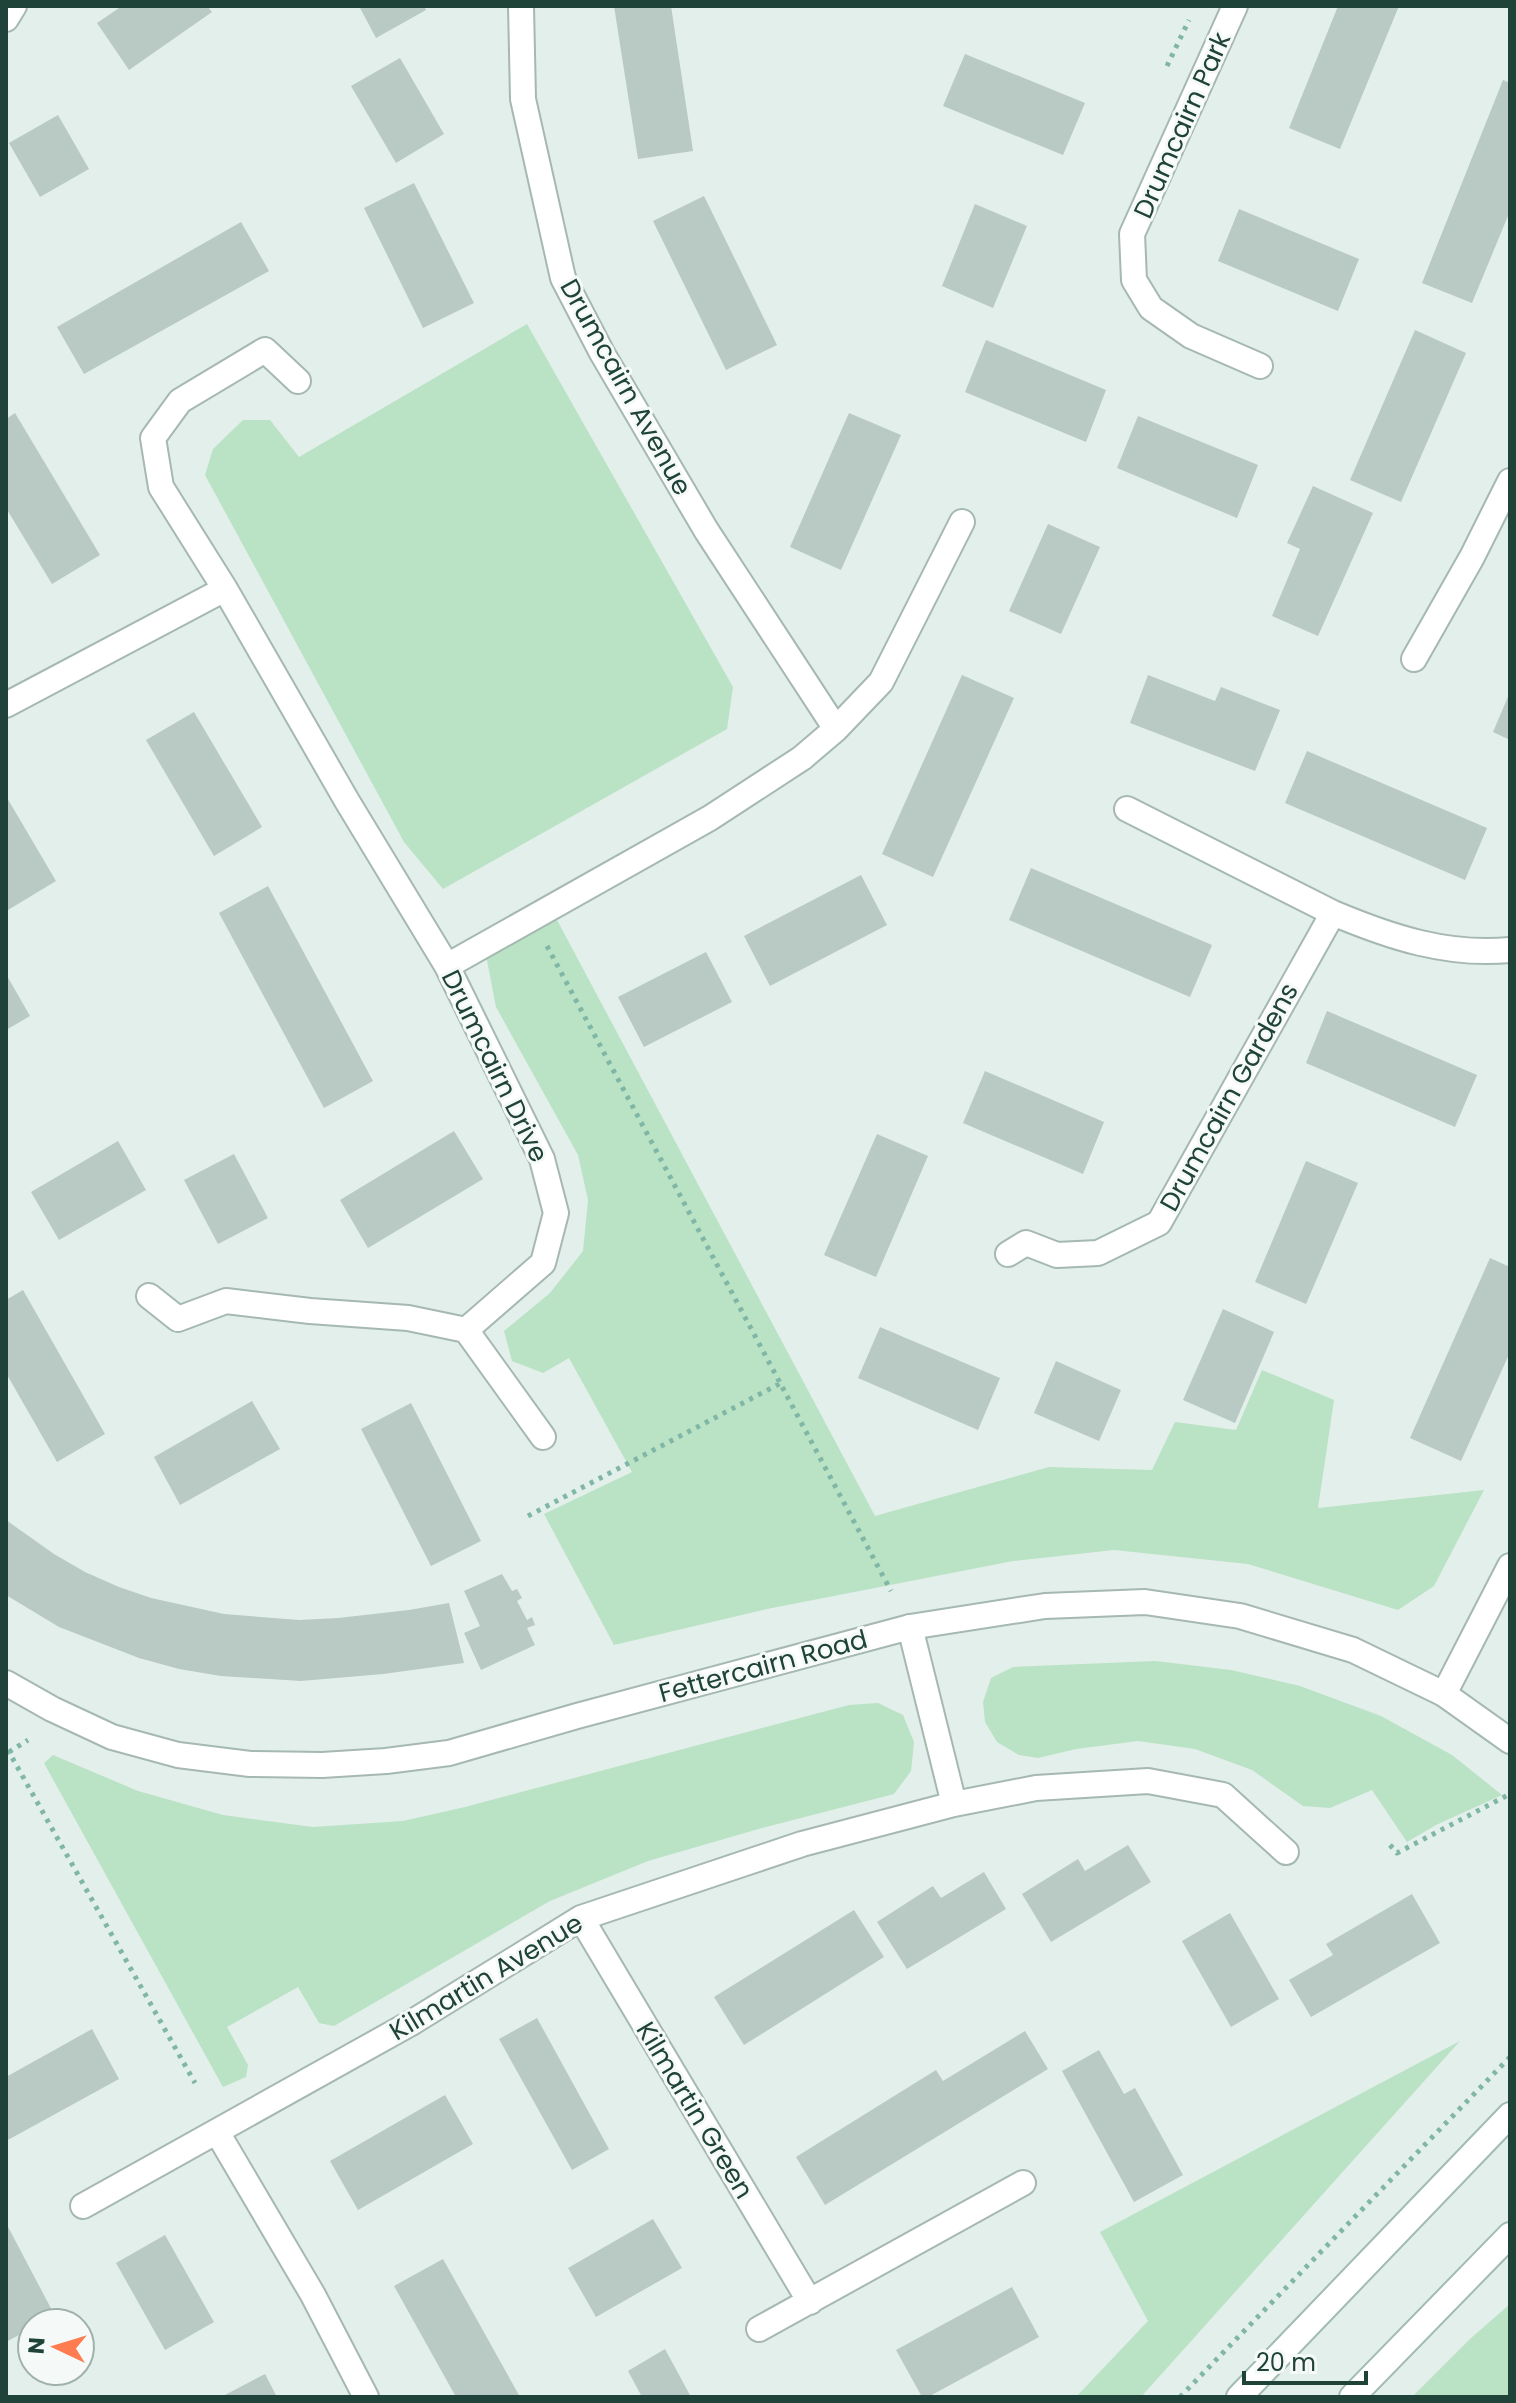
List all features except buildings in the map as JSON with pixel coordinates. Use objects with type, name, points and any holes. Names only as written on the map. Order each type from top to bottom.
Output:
[{"type":"street","points":[[6,19],[14,6]]},
{"type":"street","name":"Drumcairn Avenue","points":[[521,6],[523,99],[563,278],[602,353],[706,530],[836,729]]},
{"type":"street","name":"Drumcairn Park","points":[[1235,6],[1132,234],[1134,280],[1151,308],[1191,336],[1260,366]]},
{"type":"street","name":"Drumcairn Drive","points":[[298,381],[265,350],[180,401],[153,438],[161,487],[225,589],[347,801],[447,966],[542,1159],[556,1213],[543,1263],[466,1330]]},
{"type":"street","points":[[1414,659],[1472,557],[1510,481]]},
{"type":"street","points":[[447,966],[710,818],[802,758],[836,729],[881,682],[962,522]]},
{"type":"street","points":[[6,705],[225,589]]},
{"type":"street","points":[[1127,809],[1333,913],[1418,944],[1490,952],[1510,950]]},
{"type":"street","name":"Drumcairn Gardens","points":[[1008,1254],[1026,1243],[1057,1255],[1098,1253],[1159,1223],[1333,913]]},
{"type":"street","points":[[149,1296],[178,1319],[226,1301],[408,1318],[466,1330],[543,1437]]},
{"type":"street","points":[[1444,1694],[1510,1566]]},
{"type":"street","name":"Fettercairn Road","points":[[6,1683],[112,1737],[178,1755],[250,1764],[322,1765],[386,1761],[449,1753],[910,1627],[1045,1606],[1145,1602],[1240,1616],[1353,1650],[1444,1694],[1510,1741]]},
{"type":"street","points":[[910,1627],[954,1804]]},
{"type":"street","name":"Kilmartin Avenue","points":[[83,2206],[411,2023],[581,1918],[802,1844],[954,1804],[1036,1788],[1148,1781],[1223,1795],[1286,1852]]},
{"type":"street","name":"Kilmartin Green","points":[[581,1918],[810,2302]]},
{"type":"street","points":[[1239,2397],[1510,2115]]},
{"type":"street","points":[[217,2132],[313,2295],[366,2397]]},
{"type":"street","points":[[759,2329],[1023,2183]]},
{"type":"street","points":[[1352,2397],[1510,2235]]},
{"type":"path","points":[[1167,66],[1193,12]]},
{"type":"path","points":[[542,937],[891,1591]]},
{"type":"path","points":[[528,1516],[781,1383]]},
{"type":"path","points":[[28,1740],[8,1753],[195,2083]]},
{"type":"path","points":[[1390,1845],[1397,1853],[1508,1795]]},
{"type":"path","points":[[1180,2397],[1510,2057]]},
{"type":"green space","points":[[527,324],[733,687],[727,729],[443,889],[404,842],[205,475],[213,449],[243,420],[270,420],[299,457]]},
{"type":"green space","points":[[549,905],[875,1516],[1049,1467],[1152,1470],[1175,1422],[1236,1430],[1262,1370],[1334,1400],[1318,1508],[1484,1490],[1434,1586],[1398,1610],[1248,1564],[1114,1550],[1013,1561],[767,1609],[614,1645],[544,1514],[632,1472],[569,1358],[543,1373],[512,1361],[504,1331],[550,1293],[583,1251],[588,1200],[578,1155],[496,1007],[485,950]]},
{"type":"green space","points":[[1155,1661],[1231,1670],[1300,1686],[1381,1716],[1452,1755],[1502,1795],[1407,1842],[1372,1790],[1330,1808],[1303,1806],[1252,1770],[1195,1749],[1138,1741],[1076,1749],[1038,1758],[1019,1755],[997,1742],[985,1722],[983,1702],[991,1678],[1013,1667]]},
{"type":"green space","points":[[878,1703],[903,1715],[914,1742],[911,1771],[894,1794],[648,1861],[550,1901],[334,2026],[319,2023],[298,1987],[227,2027],[248,2065],[246,2077],[223,2087],[44,1763],[53,1755],[138,1791],[223,1815],[313,1827],[403,1821],[849,1705]]},
{"type":"green space","points":[[1460,2041],[1141,2397],[1076,2397],[1148,2321],[1100,2232]]},
{"type":"green space","points":[[1510,2304],[1510,2397],[1412,2397],[1470,2339]]}]
